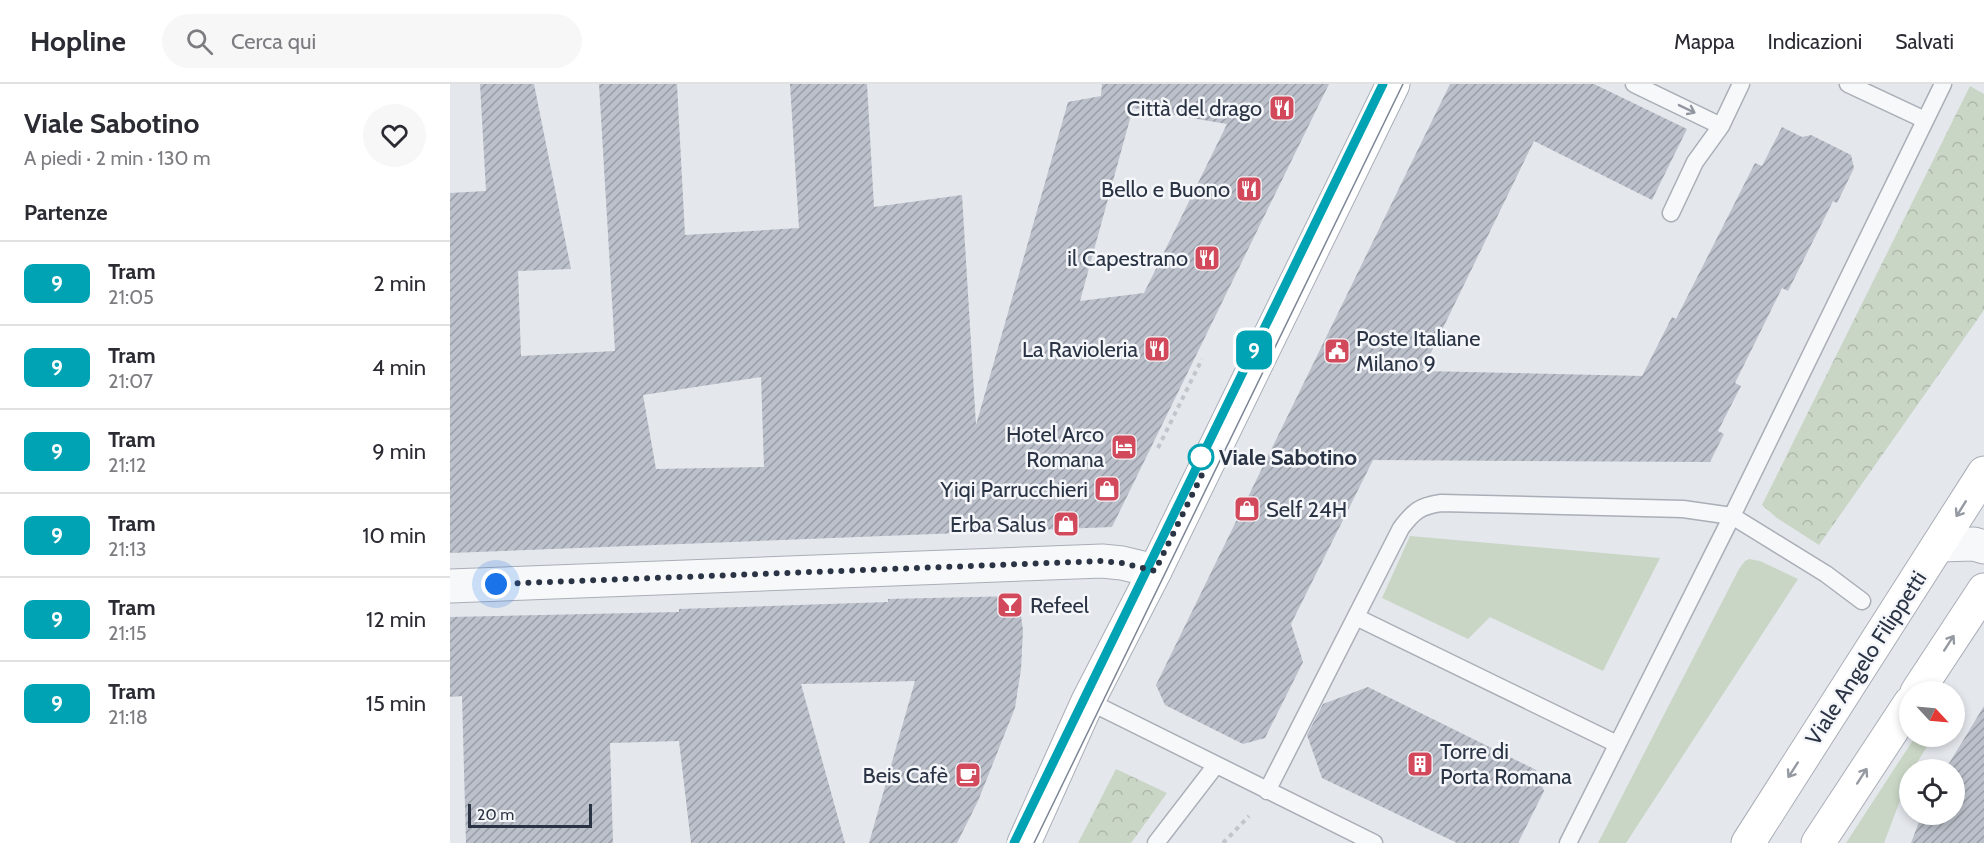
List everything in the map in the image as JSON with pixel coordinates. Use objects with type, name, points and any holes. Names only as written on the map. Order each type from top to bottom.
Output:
[{"type":"street","points":[[1024,843],[1088,701],[1155,571],[1393,84]]},
{"type":"street","name":"Viale Angelo Filippetti","points":[[1748,843],[1984,473]]},
{"type":"street","points":[[1939,545],[1974,544],[1984,547]]},
{"type":"street","points":[[450,586],[1102,561],[1155,571]]},
{"type":"street","points":[[1924,681],[1984,590]]},
{"type":"street","points":[[1818,843],[1899,720]]},
{"type":"lane","points":[[1634,84],[1721,126]]},
{"type":"lane","points":[[1671,213],[1695,162],[1721,126],[1741,84]]},
{"type":"lane","points":[[1848,84],[1925,120]]},
{"type":"lane","points":[[1568,843],[1732,516],[1943,84]]},
{"type":"lane","points":[[1267,791],[1401,528],[1411,514],[1424,506],[1441,503],[1667,509],[1732,516],[1826,574],[1862,601]]},
{"type":"lane","points":[[1356,616],[1617,744]]},
{"type":"lane","points":[[1088,701],[1374,843]]},
{"type":"lane","points":[[1156,843],[1216,765]]},
{"type":"path","points":[[1158,448],[1202,359]]},
{"type":"path","points":[[1223,843],[1248,816]]},
{"type":"green space","points":[[1970,86],[1984,94],[1984,310],[1819,545],[1777,518],[1762,505]]},
{"type":"green space","points":[[1410,536],[1660,558],[1603,671],[1490,617],[1468,639],[1382,598]]},
{"type":"green space","points":[[1749,559],[1760,561],[1798,579],[1626,843],[1598,843],[1739,569]]},
{"type":"green space","points":[[1908,747],[1927,747],[1919,759],[1901,759]]},
{"type":"green space","points":[[1899,762],[1899,803],[1884,843],[1846,843]]},
{"type":"green space","points":[[1116,769],[1167,793],[1131,843],[1078,843]]},
{"type":"building","points":[[480,84],[534,84],[571,269],[518,271],[521,356],[615,351],[599,84],[677,84],[685,235],[799,228],[790,84],[867,84],[874,207],[962,195],[976,425],[1068,102],[1101,96],[1102,84],[1329,84],[1112,527],[450,553],[450,193],[486,191]],"holes":[[[1133,108],[1227,124],[1144,293],[1080,301]],[[761,377],[764,467],[656,469],[643,395]]]},
{"type":"building","points":[[1450,84],[1594,84],[1687,129],[1652,200],[1534,141],[1422,371],[1642,376],[1672,317],[1676,319],[1755,163],[1762,166],[1782,127],[1802,137],[1811,135],[1851,155],[1854,168],[1837,203],[1833,201],[1788,291],[1782,288],[1735,383],[1741,386],[1718,431],[1724,434],[1710,462],[1373,460],[1291,624],[1303,662],[1265,738],[1243,744],[1165,705],[1156,685]]},
{"type":"building","points":[[1018,596],[1023,630],[1021,669],[1015,708],[978,801],[957,843],[869,843],[915,681],[801,684],[845,843],[691,843],[679,741],[610,743],[613,843],[466,843],[462,696],[450,697],[450,617],[679,612],[679,609],[888,602],[888,599]]},
{"type":"building","name":"Torre di Porta Romana","points":[[1368,687],[1536,770],[1544,791],[1518,843],[1457,843],[1322,778],[1307,735],[1323,704]]},
{"type":"building","points":[[1984,706],[1984,843],[1911,843],[1918,825],[1965,825],[1965,759],[1952,759],[1959,747],[1965,747],[1965,737]]},
{"type":"tram line","points":[[1014,843],[1383,84]]},
{"type":"tram line","name":"9","points":[[1014,843],[1383,84]]},
{"type":"tram line","points":[[1034,843],[1403,84]]},
{"type":"place","name":"Città del drago","points":[[1282,108]]},
{"type":"place","name":"Bello e Buono","points":[[1249,189]]},
{"type":"place","name":"il Capestrano","points":[[1207,258]]},
{"type":"place","name":"La Ravioleria","points":[[1157,349]]},
{"type":"place","name":"Poste Italiane Milano 9","points":[[1337,351]]},
{"type":"place","name":"Hotel Arco Romana","points":[[1124,447]]},
{"type":"place","name":"Viale Sabotino","points":[[1201,457]]},
{"type":"place","name":"Yiqi Parrucchieri","points":[[1107,489]]},
{"type":"place","name":"Self 24H","points":[[1247,509]]},
{"type":"place","name":"Erba Salus","points":[[1066,524]]},
{"type":"place","name":"Refeel","points":[[1010,605]]},
{"type":"place","name":"Torre di Porta Romana","points":[[1420,764]]},
{"type":"place","name":"Beis Cafè","points":[[968,775]]},
{"type":"route","points":[[496,584],[1102,561],[1155,571],[1214,450],[1201,457]]}]
